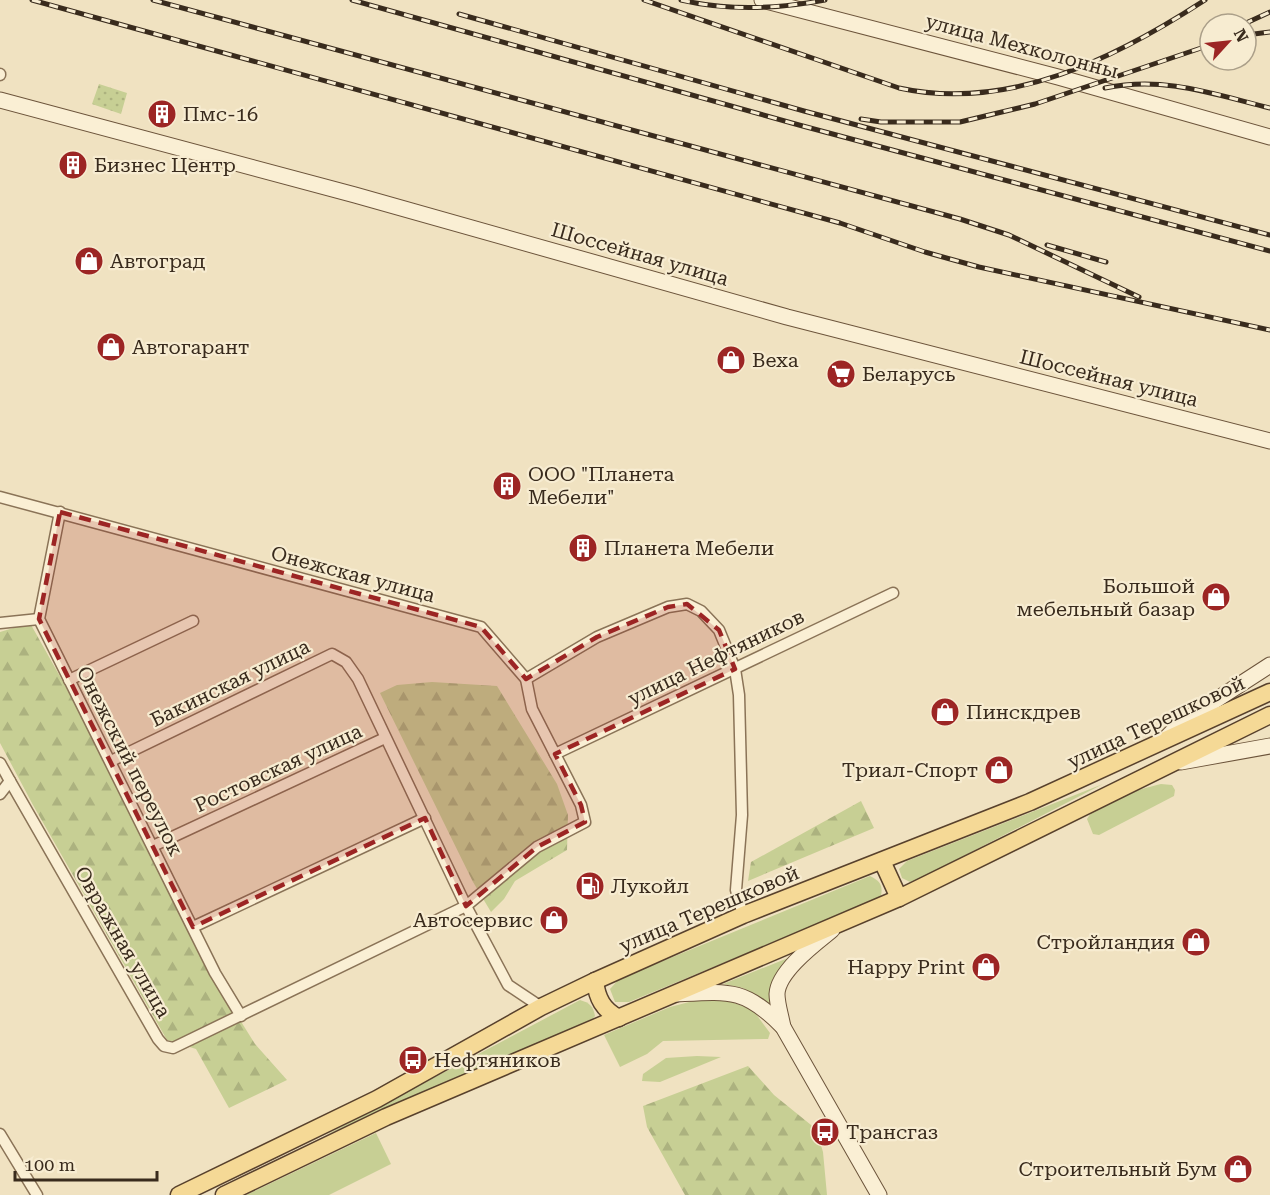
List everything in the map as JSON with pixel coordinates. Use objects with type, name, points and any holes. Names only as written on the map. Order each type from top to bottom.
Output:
[{"type":"main road","name":"улица Терешковой","points":[[178,1195],[377,1099],[541,1007],[595,981],[742,915],[961,831],[1130,757],[1270,692]]},
{"type":"main road","points":[[224,1195],[386,1117],[899,898],[1270,715]]},
{"type":"main road","points":[[1130,757],[1140,779]]},
{"type":"main road","points":[[882,861],[899,898]]},
{"type":"main road","points":[[595,981],[601,1003],[610,1014],[619,1018]]},
{"type":"street","name":"улица Мехколонны","points":[[762,0],[1047,74],[1270,137]]},
{"type":"street","name":"Шоссейная улица","points":[[0,100],[355,195],[787,317],[1270,441]]},
{"type":"street","name":"Онежская улица","points":[[0,497],[481,627],[526,679],[532,709],[581,804],[585,822]]},
{"type":"street","points":[[0,622],[39,619],[60,512]]},
{"type":"street","name":"улица Нефтяников","points":[[555,754],[893,593]]},
{"type":"street","points":[[526,679],[597,637],[668,607],[687,604],[701,611],[719,630],[735,669],[739,695],[742,815],[736,890],[742,915]]},
{"type":"street","name":"Онежский переулок","points":[[39,619],[215,973],[242,1016]]},
{"type":"street","points":[[69,680],[193,621]]},
{"type":"street","name":"Бакинская улица","points":[[111,761],[332,654],[346,662],[358,679],[385,738]]},
{"type":"street","points":[[1158,744],[1182,722],[1270,665]]},
{"type":"street","points":[[385,738],[466,906],[508,985],[541,1007]]},
{"type":"street","name":"Ростовская улица","points":[[153,846],[385,738]]},
{"type":"street","points":[[1169,765],[1270,746]]},
{"type":"street","name":"Овражная улица","points":[[0,763],[164,1046],[173,1048],[466,906],[537,846],[585,822]]},
{"type":"street","points":[[0,794],[10,781]]},
{"type":"street","points":[[193,927],[425,818]]},
{"type":"street","points":[[783,1027],[777,992],[788,970],[801,955],[836,926]]},
{"type":"street","points":[[677,994],[718,992],[742,996],[761,1004],[783,1027],[879,1195]]},
{"type":"street","points":[[0,1134],[37,1195]]},
{"type":"highlighted area","points":[[60,512],[481,627],[526,679],[597,637],[668,607],[687,604],[719,630],[735,669],[555,754],[581,805],[585,822],[537,847],[466,906],[425,818],[193,927],[39,619]]},
{"type":"green space","points":[[99,84],[127,93],[121,114],[92,104]]},
{"type":"green space","points":[[30,623],[67,689],[220,988],[255,1044],[287,1080],[229,1108],[196,1049],[167,1040],[33,805],[0,743],[0,632]]},
{"type":"green space","points":[[432,682],[497,686],[557,784],[568,815],[567,850],[515,881],[504,899],[491,912],[473,882],[380,693],[397,685]]},
{"type":"green space","points":[[1103,784],[917,880],[910,882],[902,878],[899,869],[907,861]]},
{"type":"green space","points":[[1161,784],[1172,785],[1175,790],[1174,796],[1099,835],[1093,834],[1087,819],[1100,806],[1120,796]]},
{"type":"green space","points":[[861,801],[874,828],[748,881],[751,862]]},
{"type":"green space","points":[[870,876],[878,882],[882,889],[881,896],[870,902],[629,1002],[615,1002],[610,989],[619,979]]},
{"type":"green space","points":[[788,958],[778,972],[770,1004],[743,988],[723,984]]},
{"type":"green space","points":[[580,1000],[589,1004],[593,1010],[595,1016],[589,1023],[326,1135]]},
{"type":"green space","points":[[697,1000],[726,1000],[753,1010],[770,1033],[768,1039],[663,1041],[647,1054],[620,1067],[604,1035],[670,1007]]},
{"type":"green space","points":[[721,1057],[660,1082],[642,1081],[643,1074],[666,1058]]},
{"type":"green space","points":[[748,1066],[774,1095],[816,1129],[823,1152],[827,1195],[685,1195],[647,1127],[643,1106]]},
{"type":"green space","points":[[376,1133],[391,1164],[329,1195],[246,1195]]},
{"type":"railway","points":[[32,0],[840,223],[925,252],[979,267],[1270,330]]},
{"type":"railway","points":[[153,0],[960,219],[1009,235],[1139,297]]},
{"type":"railway","points":[[352,0],[799,125],[1270,251]]},
{"type":"railway","points":[[644,0],[899,88],[940,93],[981,93],[1021,86],[1060,75],[1135,42],[1205,0]]},
{"type":"railway","points":[[681,0],[699,4],[753,8],[825,0]]},
{"type":"railway","points":[[1258,18],[1270,12]]},
{"type":"railway","points":[[459,14],[804,111],[1270,235]]},
{"type":"railway","points":[[1258,34],[1270,32]]},
{"type":"railway","points":[[861,119],[881,122],[960,122],[1035,104],[1198,49]]},
{"type":"railway","points":[[1105,88],[1148,84],[1169,85],[1209,92],[1270,108]]},
{"type":"railway","points":[[1047,245],[1106,262]]},
{"type":"place","name":"Пмс-16","points":[[162,114]]},
{"type":"place","name":"Бизнес Центр","points":[[73,165]]},
{"type":"place","name":"Автоград","points":[[89,261]]},
{"type":"place","name":"Автогарант","points":[[111,347]]},
{"type":"place","name":"Веха","points":[[731,360]]},
{"type":"place","name":"Беларусь","points":[[841,374]]},
{"type":"place","name":"ООО \"Планета Мебели\"","points":[[507,486]]},
{"type":"place","name":"Планета Мебели","points":[[583,548]]},
{"type":"place","name":"Большой мебельный базар","points":[[1216,597]]},
{"type":"place","name":"Пинскдрев","points":[[945,712]]},
{"type":"place","name":"Триал-Спорт","points":[[999,770]]},
{"type":"place","name":"Лукойл","points":[[590,886]]},
{"type":"place","name":"Автосервис","points":[[554,920]]},
{"type":"place","name":"Стройландия","points":[[1196,942]]},
{"type":"place","name":"Happy Print","points":[[986,967]]},
{"type":"place","name":"Нефтяников","points":[[413,1060]]},
{"type":"place","name":"Трансгаз","points":[[825,1132]]},
{"type":"place","name":"Строительный Бум","points":[[1238,1169]]}]
